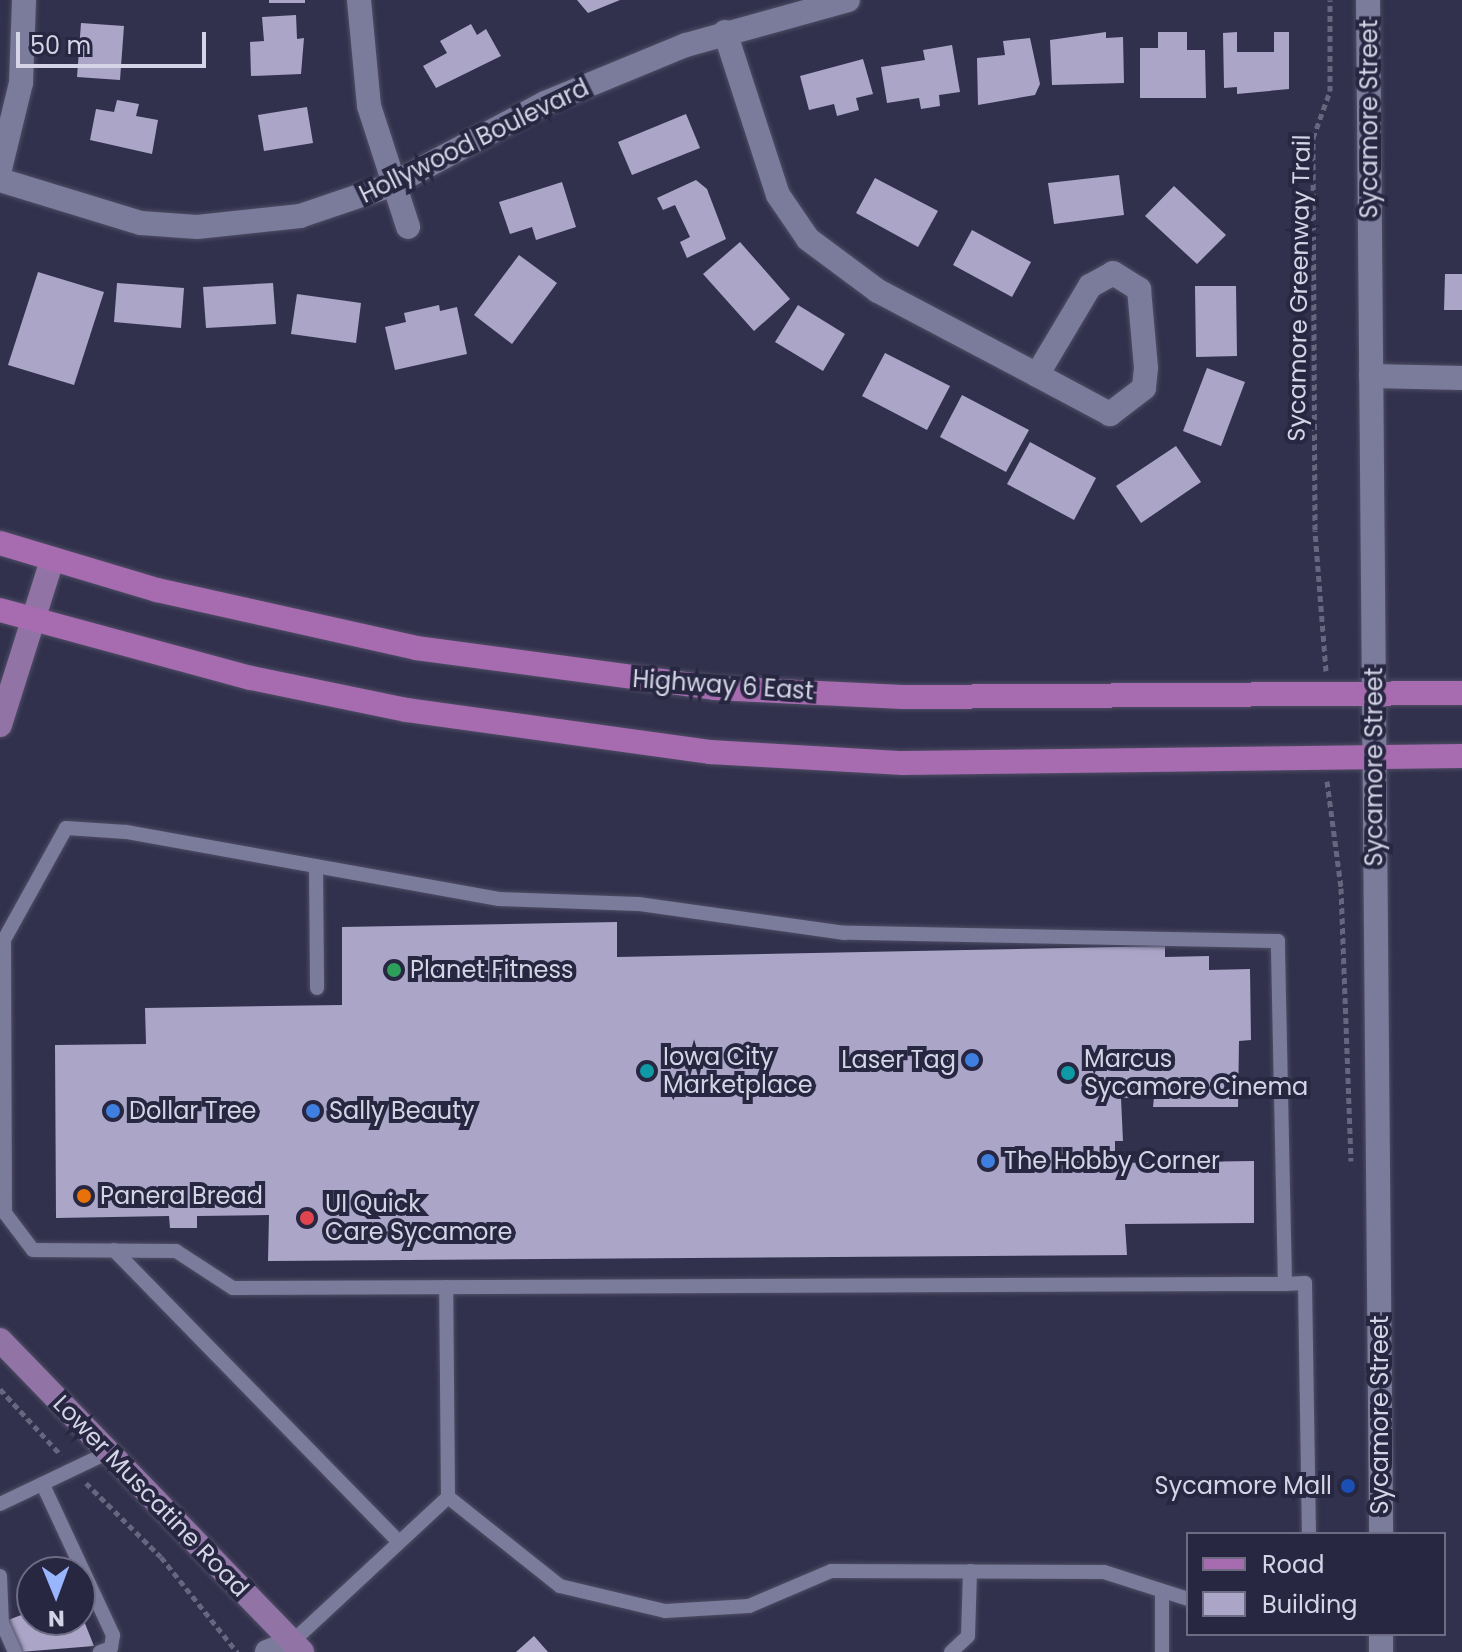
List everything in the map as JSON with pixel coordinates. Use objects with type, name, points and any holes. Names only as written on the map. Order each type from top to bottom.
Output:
[{"type":"main road","name":"Highway 6 East","points":[[0,543],[52,560],[416,648],[699,686],[903,697],[1462,693]]},
{"type":"main road","points":[[0,725],[52,560]]},
{"type":"main road","points":[[0,610],[34,621],[407,710],[710,752],[903,763],[1462,756]]},
{"type":"main road","name":"Lower Muscatine Road","points":[[0,1340],[297,1647]]},
{"type":"street","points":[[0,169],[21,83],[24,0]]},
{"type":"street","points":[[359,0],[367,95],[391,185],[408,227]]},
{"type":"street","name":"Hollywood Boulevard","points":[[0,180],[85,212],[197,227],[300,216],[391,185],[574,90],[725,32],[848,0]]},
{"type":"street","name":"Sycamore Street","points":[[1368,0],[1381,1532]]},
{"type":"street","points":[[725,32],[778,195],[808,239],[878,291],[1110,414],[1134,397],[1146,368],[1134,282],[1099,275],[1037,375]]},
{"type":"street","points":[[1371,376],[1462,378]]},
{"type":"street","points":[[267,1652],[297,1647]]},
{"type":"lane","points":[[1285,1284],[1278,941],[845,933],[638,904],[499,899],[316,866],[66,828],[4,940],[5,1213],[33,1250],[176,1251],[233,1288],[1285,1284],[1305,1283],[1309,1532]]},
{"type":"lane","points":[[316,866],[317,988]]},
{"type":"lane","points":[[114,1250],[399,1542]]},
{"type":"lane","points":[[297,1647],[399,1542],[448,1497],[446,1287]]},
{"type":"lane","points":[[0,1504],[76,1472],[107,1453]]},
{"type":"lane","points":[[43,1485],[113,1635],[111,1648],[100,1652]]},
{"type":"lane","points":[[448,1497],[560,1586],[665,1611],[749,1606],[831,1571],[1104,1572],[1186,1598]]},
{"type":"lane","points":[[951,1652],[968,1636],[970,1571]]},
{"type":"lane","points":[[0,1576],[2,1623],[15,1652]]},
{"type":"lane","points":[[1162,1591],[1162,1652]]},
{"type":"path","name":"Sycamore Greenway Trail","points":[[1326,695],[1327,621],[1315,530],[1313,138],[1330,91],[1330,0]]},
{"type":"path","points":[[1326,759],[1329,838],[1341,888],[1352,1168]]},
{"type":"path","points":[[0,1389],[76,1472],[161,1557],[237,1652]]},
{"type":"building","points":[[269,0],[305,0],[305,3],[269,3]]},
{"type":"building","points":[[577,0],[620,0],[588,13]]},
{"type":"building","points":[[296,15],[297,39],[304,38],[301,74],[251,76],[250,42],[264,41],[262,17]]},
{"type":"building","points":[[81,23],[124,26],[120,80],[77,77]]},
{"type":"building","points":[[471,24],[477,35],[486,29],[501,56],[436,88],[423,66],[447,53],[440,41]]},
{"type":"building","points":[[1106,32],[1106,38],[1123,37],[1124,83],[1052,85],[1050,40]]},
{"type":"building","points":[[1158,32],[1187,32],[1187,50],[1205,50],[1206,98],[1140,98],[1140,48],[1158,48]]},
{"type":"building","points":[[1237,32],[1237,52],[1274,52],[1274,32],[1289,32],[1289,89],[1237,94],[1237,87],[1224,88],[1223,33]]},
{"type":"building","points":[[1030,38],[1040,84],[1035,95],[978,105],[977,58],[1005,55],[1003,41]]},
{"type":"building","points":[[952,45],[960,92],[939,95],[940,106],[921,109],[919,98],[887,103],[881,67],[925,60],[923,50]]},
{"type":"building","points":[[863,59],[873,94],[856,98],[859,110],[837,116],[834,104],[809,110],[800,76]]},
{"type":"building","points":[[117,100],[139,104],[136,116],[158,120],[152,154],[90,140],[96,109],[114,112]]},
{"type":"building","points":[[307,107],[313,143],[264,151],[258,115]]},
{"type":"building","points":[[686,114],[700,148],[632,175],[618,142]]},
{"type":"building","points":[[1119,175],[1124,215],[1054,224],[1048,183]]},
{"type":"building","points":[[875,178],[938,211],[918,247],[856,213]]},
{"type":"building","points":[[696,180],[707,189],[726,239],[687,258],[680,242],[690,237],[675,205],[663,210],[657,198]]},
{"type":"building","points":[[562,182],[576,227],[536,240],[532,227],[510,234],[499,202]]},
{"type":"building","points":[[1174,186],[1226,235],[1197,264],[1145,216]]},
{"type":"building","points":[[972,230],[1031,262],[1012,297],[953,265]]},
{"type":"building","points":[[740,242],[790,299],[754,331],[703,274]]},
{"type":"building","points":[[519,255],[557,283],[512,344],[474,315]]},
{"type":"building","points":[[38,272],[104,292],[74,385],[8,365]]},
{"type":"building","points":[[1445,274],[1462,274],[1462,310],[1444,310]]},
{"type":"building","points":[[117,283],[184,288],[181,328],[114,322]]},
{"type":"building","points":[[273,283],[276,324],[206,328],[203,287]]},
{"type":"building","points":[[1195,286],[1236,286],[1237,356],[1196,357]]},
{"type":"building","points":[[297,294],[361,303],[356,343],[291,334]]},
{"type":"building","points":[[439,305],[440,311],[457,307],[467,354],[395,370],[385,327],[406,322],[404,313]]},
{"type":"building","points":[[798,305],[845,334],[823,371],[775,342]]},
{"type":"building","points":[[885,353],[950,386],[927,430],[862,396]]},
{"type":"building","points":[[1207,368],[1245,382],[1221,446],[1183,431]]},
{"type":"building","points":[[962,395],[1029,430],[1006,472],[940,437]]},
{"type":"building","points":[[1030,442],[1096,478],[1074,520],[1007,484]]},
{"type":"building","points":[[1176,446],[1201,482],[1141,523],[1116,486]]},
{"type":"building","name":"Iowa City Marketplace","points":[[617,922],[617,957],[1165,946],[1165,957],[1209,956],[1209,970],[1250,969],[1251,1040],[1239,1041],[1238,1107],[1153,1107],[1154,1097],[1121,1098],[1123,1141],[1115,1141],[1115,1163],[1254,1161],[1254,1223],[1125,1224],[1127,1255],[268,1261],[269,1215],[197,1216],[197,1228],[170,1228],[169,1216],[56,1218],[55,1045],[146,1044],[145,1008],[342,1005],[342,927]]},
{"type":"building","points":[[16,1617],[16,1636],[90,1636],[94,1646],[20,1652],[8,1620]]},
{"type":"building","points":[[534,1636],[548,1652],[516,1652]]},
{"type":"place","name":"Planet Fitness","points":[[394,970]]},
{"type":"place","name":"Laser Tag","points":[[972,1060]]},
{"type":"place","name":"Iowa City Marketplace","points":[[647,1071]]},
{"type":"place","name":"Marcus Sycamore Cinema","points":[[1068,1073]]},
{"type":"place","name":"Dollar Tree","points":[[113,1111]]},
{"type":"place","name":"Sally Beauty","points":[[313,1111]]},
{"type":"place","name":"The Hobby Corner","points":[[988,1161]]},
{"type":"place","name":"Panera Bread","points":[[84,1196]]},
{"type":"place","name":"UI Quick Care Sycamore","points":[[307,1218]]},
{"type":"place","name":"Sycamore Mall","points":[[1348,1486]]}]
